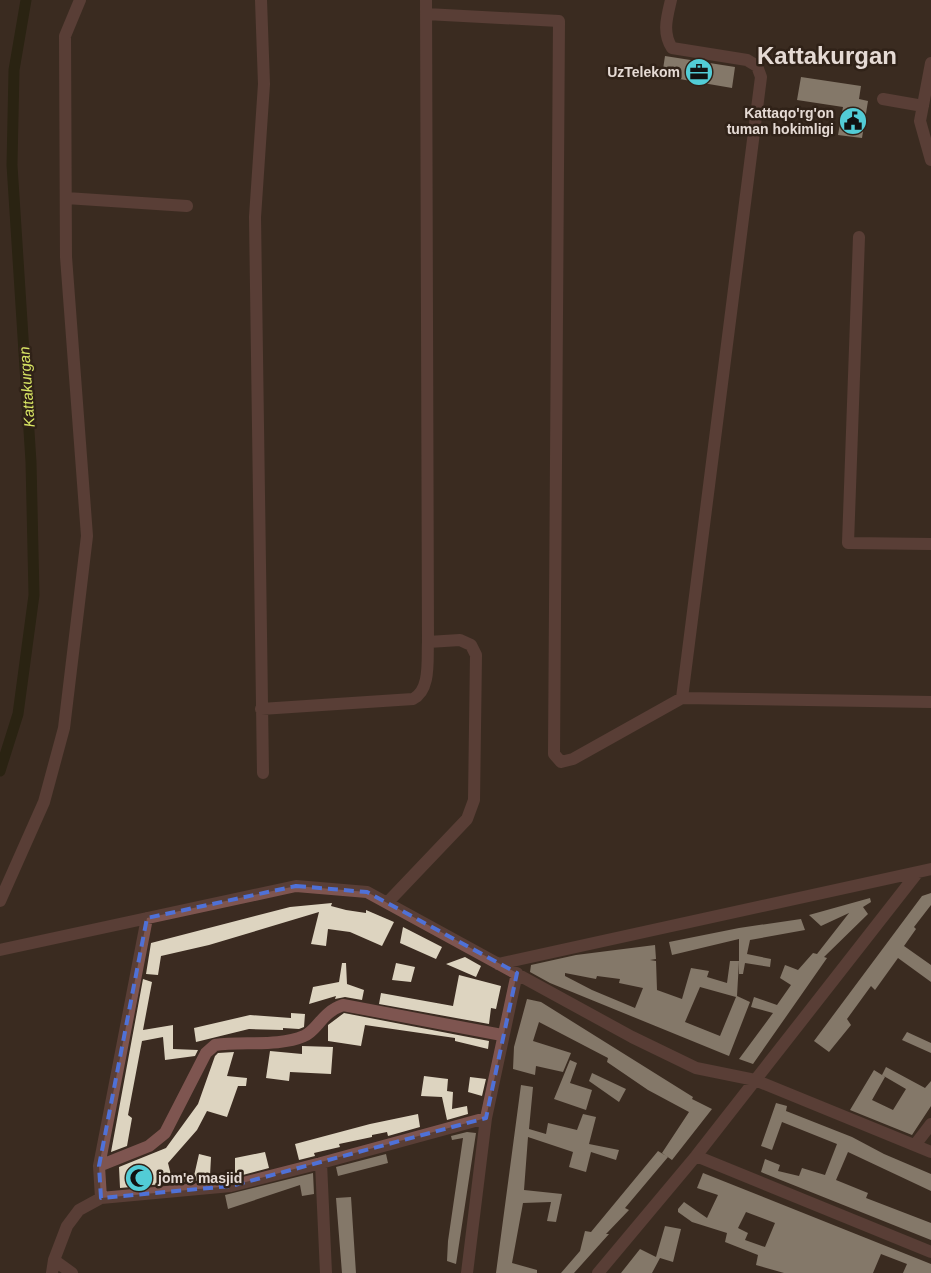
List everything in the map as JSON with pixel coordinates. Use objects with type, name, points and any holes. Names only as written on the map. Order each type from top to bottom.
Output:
[{"type":"street","points":[[0,901],[44,802],[64,728],[88,536],[66,257],[66,36],[80,0]]},
{"type":"street","points":[[260,0],[264,84],[255,217],[263,773]]},
{"type":"street","points":[[261,709],[413,699],[420,695],[425,686],[428,642],[426,0]]},
{"type":"street","points":[[671,0],[666,26],[668,42],[672,48],[747,60],[757,66],[761,77],[682,698]]},
{"type":"street","points":[[426,14],[559,21],[554,754],[560,762],[573,759],[682,698],[931,702]]},
{"type":"street","points":[[931,63],[920,120],[931,160]]},
{"type":"street","points":[[883,99],[923,106]]},
{"type":"street","points":[[66,198],[187,206]]},
{"type":"street","points":[[859,237],[848,543],[931,544]]},
{"type":"street","points":[[386,903],[467,819],[474,800],[476,655],[471,645],[460,640],[428,642]]},
{"type":"street","points":[[498,964],[925,870]]},
{"type":"street","points":[[598,1273],[696,1156],[925,870]]},
{"type":"street","points":[[0,950],[296,886],[367,892],[632,1037],[696,1068],[755,1080],[931,1152]]},
{"type":"street","points":[[101,1198],[99,1166],[147,918]]},
{"type":"street","points":[[467,1273],[486,1118],[516,973]]},
{"type":"street","points":[[99,1166],[149,1146],[165,1133],[206,1053],[215,1045],[291,1040],[307,1036],[332,1009],[343,1005],[502,1035]]},
{"type":"street","points":[[52,1273],[54,1260],[67,1226],[79,1210],[101,1198],[230,1186],[486,1118]]},
{"type":"street","points":[[915,1146],[931,1124]]},
{"type":"street","points":[[696,1156],[931,1252]]},
{"type":"street","points":[[321,1163],[326,1273]]},
{"type":"street","points":[[54,1260],[72,1273]]},
{"type":"highlighted area","points":[[296,886],[367,892],[517,973],[486,1118],[231,1186],[101,1198],[99,1166],[147,918]]},
{"type":"building","name":"UzTelekom","points":[[665,56],[735,67],[732,88],[662,76]]},
{"type":"building","name":"Kattaqo'rg'on tuman hokimligi","points":[[801,77],[861,86],[859,99],[868,101],[862,138],[838,135],[843,107],[797,100]]},
{"type":"building","points":[[931,893],[931,905],[914,927],[916,929],[904,946],[931,965],[931,982],[898,958],[875,990],[871,986],[847,1019],[851,1025],[829,1052],[814,1041],[922,896]]},
{"type":"building","points":[[870,898],[871,902],[863,907],[868,914],[824,957],[827,958],[753,1064],[739,1059],[773,1013],[751,1007],[754,997],[777,1005],[791,985],[780,978],[785,965],[798,970],[813,953],[817,954],[849,913],[821,926],[809,915]]},
{"type":"building","points":[[332,903],[331,906],[346,910],[366,913],[366,910],[394,922],[382,946],[350,932],[328,929],[326,946],[311,944],[319,912],[209,945],[161,956],[158,975],[146,974],[151,943],[290,907]]},
{"type":"building","points":[[801,919],[805,930],[750,940],[747,954],[771,959],[770,967],[745,963],[743,974],[739,974],[739,939],[672,955],[669,942],[739,928]]},
{"type":"building","points":[[403,927],[442,947],[436,959],[400,943]]},
{"type":"building","points":[[655,945],[656,959],[650,960],[656,961],[657,990],[682,999],[691,968],[709,971],[707,977],[727,983],[730,961],[739,961],[737,996],[750,1002],[729,1056],[550,983],[530,972],[531,965],[576,955]],"holes":[[[565,973],[596,979],[597,976],[620,979],[619,983],[643,988],[635,1008],[592,990],[565,976]],[[700,987],[736,997],[720,1036],[685,1022]]]},
{"type":"building","points":[[465,957],[481,966],[476,977],[446,964]]},
{"type":"building","points":[[342,963],[346,963],[347,984],[364,990],[362,1000],[345,997],[335,999],[336,996],[309,1004],[313,987],[339,982]]},
{"type":"building","points":[[396,963],[415,967],[411,982],[392,980]]},
{"type":"building","points":[[459,975],[501,986],[496,1009],[491,1008],[489,1024],[379,1004],[381,993],[453,1006]]},
{"type":"building","points":[[143,979],[152,982],[143,1030],[173,1025],[173,1049],[198,1050],[195,1056],[165,1060],[163,1037],[142,1041],[128,1115],[132,1118],[127,1146],[111,1152]]},
{"type":"building","points":[[527,999],[541,1002],[693,1097],[692,1099],[712,1109],[672,1160],[662,1153],[689,1112],[648,1090],[607,1062],[608,1058],[539,1022],[533,1041],[571,1053],[563,1072],[536,1066],[535,1075],[513,1069],[514,1047]]},
{"type":"building","points":[[291,1013],[305,1014],[304,1027],[299,1029],[283,1028],[283,1030],[249,1029],[196,1042],[194,1028],[250,1015],[291,1018]]},
{"type":"building","points":[[344,1013],[489,1041],[488,1049],[455,1041],[455,1038],[365,1025],[361,1046],[328,1041],[328,1025]]},
{"type":"building","points":[[907,1032],[931,1043],[931,1053],[902,1040]]},
{"type":"building","points":[[302,1046],[333,1047],[331,1074],[290,1072],[289,1081],[266,1078],[270,1051],[302,1054]]},
{"type":"building","points":[[234,1052],[227,1076],[247,1078],[246,1086],[238,1086],[227,1117],[207,1111],[197,1130],[168,1163],[173,1183],[120,1188],[119,1167],[166,1148],[198,1104],[215,1056],[218,1053]]},
{"type":"building","points":[[570,1060],[577,1063],[570,1083],[592,1090],[586,1110],[554,1099]]},
{"type":"building","points":[[886,1067],[925,1088],[931,1081],[931,1106],[912,1135],[850,1110],[874,1070],[882,1075]],"holes":[[[882,1075],[906,1089],[893,1110],[872,1100],[885,1077]]]},
{"type":"building","points":[[592,1073],[626,1089],[619,1102],[589,1081]]},
{"type":"building","points":[[424,1076],[448,1079],[447,1091],[453,1092],[452,1109],[467,1106],[468,1114],[447,1120],[442,1097],[421,1096]]},
{"type":"building","points":[[470,1077],[486,1079],[482,1096],[468,1092]]},
{"type":"building","points":[[521,1085],[533,1087],[529,1129],[546,1134],[548,1123],[577,1130],[583,1114],[596,1117],[589,1144],[619,1150],[616,1160],[591,1152],[586,1172],[569,1167],[573,1152],[528,1137],[524,1190],[562,1194],[556,1222],[547,1221],[551,1202],[523,1203],[512,1263],[537,1270],[537,1273],[496,1273]]},
{"type":"building","points":[[776,1103],[787,1106],[786,1111],[852,1137],[884,1154],[931,1174],[931,1191],[848,1152],[836,1180],[868,1193],[866,1198],[931,1223],[931,1240],[761,1172],[765,1159],[780,1165],[778,1171],[799,1176],[802,1168],[825,1175],[837,1144],[782,1122],[772,1150],[761,1146]]},
{"type":"building","points":[[418,1114],[420,1127],[388,1136],[387,1132],[339,1144],[340,1147],[314,1153],[315,1156],[299,1160],[295,1144],[370,1124]]},
{"type":"building","points":[[467,1132],[476,1133],[456,1264],[447,1261],[448,1241],[463,1138],[452,1140],[451,1136]]},
{"type":"building","points":[[658,1151],[668,1157],[625,1208],[629,1210],[606,1234],[609,1234],[574,1273],[561,1273],[580,1251],[585,1231],[591,1232]]},
{"type":"building","points":[[265,1152],[269,1168],[235,1177],[235,1158]]},
{"type":"building","points":[[199,1154],[211,1157],[210,1176],[235,1177],[173,1183],[173,1178],[194,1176]]},
{"type":"building","points":[[386,1154],[388,1163],[338,1176],[336,1167]]},
{"type":"building","points":[[313,1173],[314,1194],[302,1196],[300,1185],[228,1209],[225,1195]]},
{"type":"building","points":[[703,1173],[931,1264],[931,1273],[903,1273],[907,1264],[881,1254],[873,1273],[784,1273],[756,1265],[758,1255],[725,1242],[727,1233],[692,1222],[678,1212],[678,1209],[684,1202],[707,1218],[718,1195],[697,1188]],"holes":[[[746,1212],[775,1223],[765,1247],[745,1240],[748,1233],[738,1228]]]},
{"type":"building","points":[[351,1197],[356,1273],[342,1273],[336,1198]]},
{"type":"building","points":[[665,1226],[681,1229],[673,1262],[660,1258],[652,1273],[621,1273],[640,1249],[656,1257]]},
{"type":"waterway","name":"Kattakurgan","points":[[0,771],[18,714],[34,595],[31,462],[12,165],[14,70],[26,0]]},
{"type":"place","name":"UzTelekom","points":[[699,72]]},
{"type":"place","name":"Kattaqo'rg'on tuman hokimligi","points":[[853,121]]},
{"type":"place","name":"jom'e masjid","points":[[139,1178]]},
{"type":"district","name":"Kattakurgan","points":[[827,56]]}]
